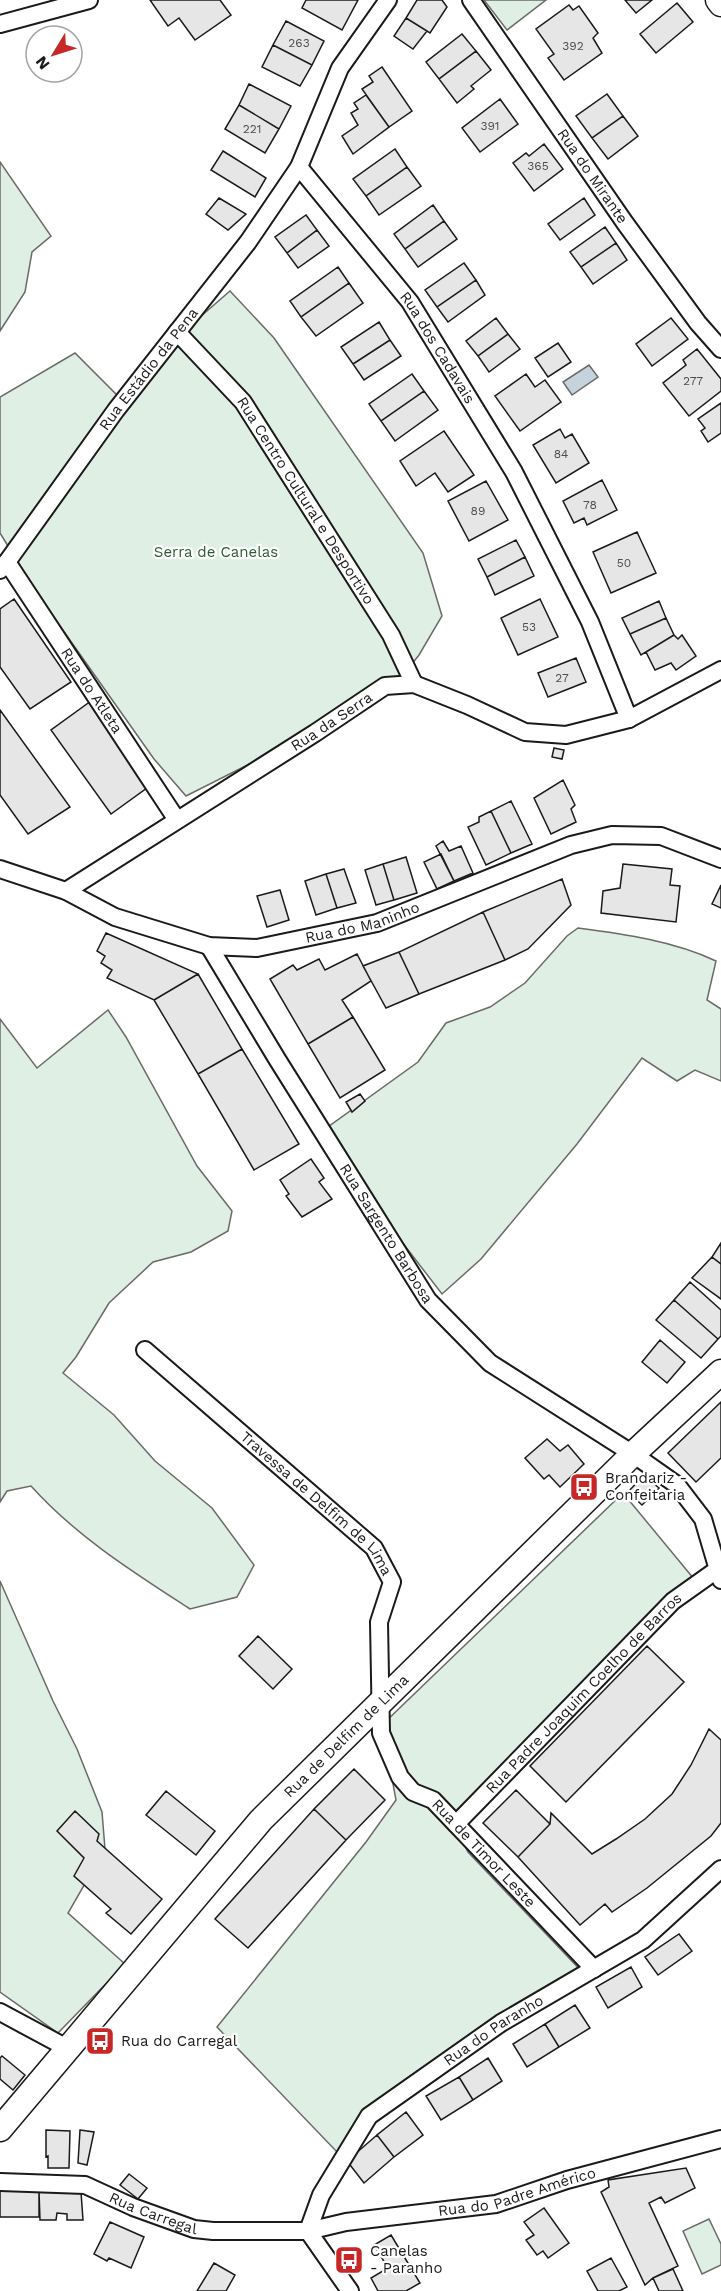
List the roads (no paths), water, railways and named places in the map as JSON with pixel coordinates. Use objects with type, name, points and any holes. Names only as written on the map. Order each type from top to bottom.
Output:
[{"type":"main road","points":[[718,0],[721,4]]},
{"type":"main road","name":"Rua de Delfim de Lima","points":[[0,2129],[261,1820],[633,1454],[721,1372]]},
{"type":"street","points":[[0,24],[89,0]]},
{"type":"street","points":[[299,167],[340,68],[388,0]]},
{"type":"street","name":"Rua do Mirante","points":[[471,0],[625,223],[698,323],[721,349]]},
{"type":"street","name":"Rua Estádio da Pena","points":[[4,566],[116,410],[248,242],[299,167]]},
{"type":"street","name":"Rua dos Cadavais","points":[[299,167],[410,302],[514,472],[590,622],[629,719]]},
{"type":"street","name":"Rua Centro Cultural e Desportivo","points":[[177,332],[243,402],[391,635],[414,684]]},
{"type":"street","name":"Rua do Atleta","points":[[4,566],[177,820]]},
{"type":"street","name":"Rua da Serra","points":[[66,891],[385,686],[414,684],[525,732],[566,735],[629,719],[721,670]]},
{"type":"street","name":"Rua do Maninho","points":[[0,868],[66,891],[115,917],[209,946],[257,948],[377,923],[571,846],[612,835],[661,836],[721,859]]},
{"type":"street","name":"Rua Sargento Barbosa","points":[[209,946],[428,1300],[490,1363],[633,1454],[677,1485],[703,1519],[719,1575]]},
{"type":"street","name":"Travessa de Delfim de Lima","points":[[145,1350],[374,1548],[392,1582],[379,1622],[381,1701]]},
{"type":"street","name":"Rua Padre Joaquim Coelho de Barros","points":[[456,1824],[673,1602],[719,1575]]},
{"type":"street","name":"Rua de Timor Leste","points":[[381,1701],[381,1733],[400,1777],[413,1792],[433,1800],[594,1969]]},
{"type":"street","name":"Rua do Paranho","points":[[308,2231],[321,2195],[369,2116],[501,2023],[643,1940],[721,1869]]},
{"type":"street","points":[[0,2012],[67,2048]]},
{"type":"street","name":"Rua do Padre Américo","points":[[308,2231],[346,2222],[496,2204],[567,2180],[721,2139]]},
{"type":"street","name":"Rua Carregal","points":[[0,2182],[85,2185],[134,2207],[195,2229],[308,2231]]},
{"type":"street","points":[[308,2231],[350,2291]]},
{"type":"place","name":"Brandariz - Confeitaria","points":[[584,1487]]},
{"type":"place","name":"Rua do Carregal","points":[[100,2041]]},
{"type":"place","name":"Canelas - Paranho","points":[[349,2260]]},
{"type":"park label","name":"Serra de Canelas","points":[[216,552]]}]
